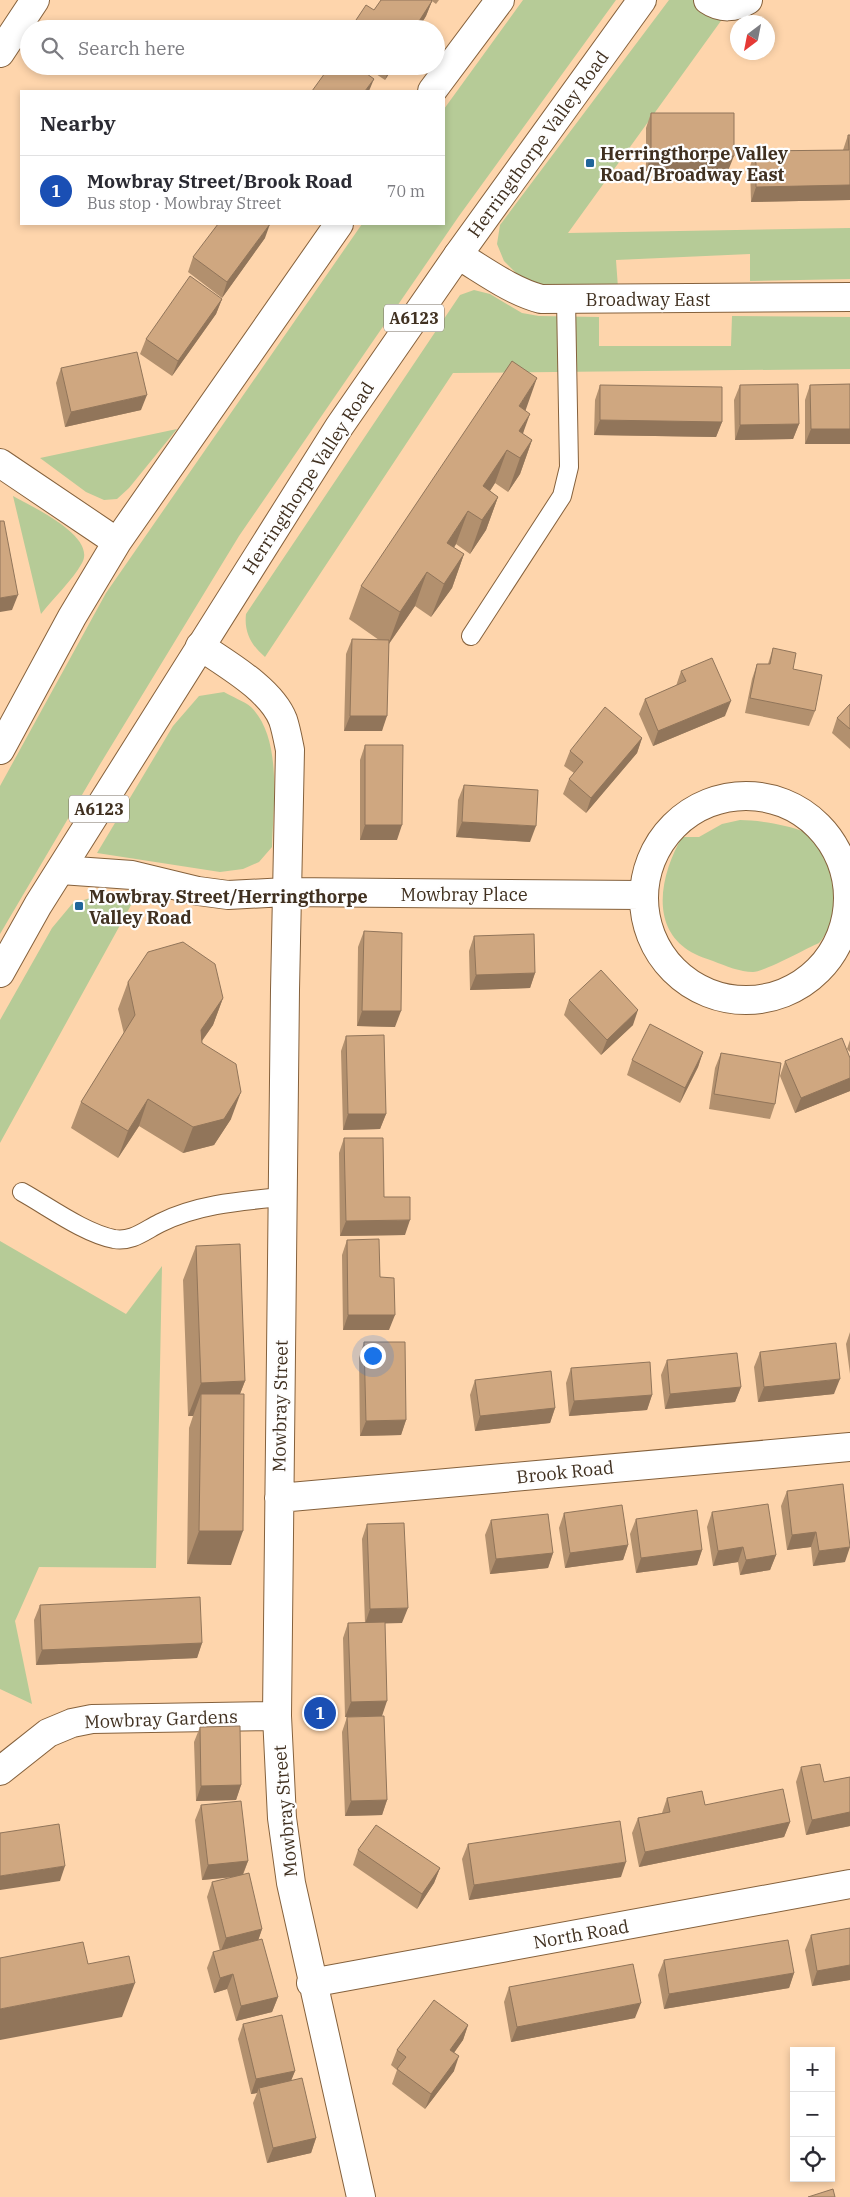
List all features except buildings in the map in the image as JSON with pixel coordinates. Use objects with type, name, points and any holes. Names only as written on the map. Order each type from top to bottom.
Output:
[{"type":"street","points":[[22,20],[35,0]]},
{"type":"street","points":[[445,74],[500,0]]},
{"type":"street","name":"Herringthorpe Valley Road","points":[[0,973],[61,870],[200,646],[339,427],[458,255],[642,0]]},
{"type":"street","points":[[708,0],[727,7],[740,5],[748,0]]},
{"type":"street","points":[[0,53],[20,23]]},
{"type":"street","points":[[433,90],[444,75]]},
{"type":"street","points":[[0,750],[72,617],[117,542],[338,225]]},
{"type":"street","name":"Broadway East","points":[[458,255],[526,295],[541,299],[850,297]]},
{"type":"street","points":[[0,463],[117,542]]},
{"type":"street","name":"Mowbray Street","points":[[200,646],[249,680],[270,701],[283,719],[290,750],[286,892],[277,1716],[282,1818],[291,1882],[311,1983],[361,2197]]},
{"type":"street","points":[[732,796],[762,796],[790,804],[814,820],[833,842],[845,868],[850,897],[846,924],[836,949],[820,970],[798,987],[773,997],[746,1000],[719,997],[694,986],[673,969],[657,947],[646,922],[641,895],[648,866],[661,841],[680,819],[705,804],[732,796]]},
{"type":"street","name":"Mowbray Place","points":[[61,870],[132,875],[198,891],[228,895],[286,892],[641,895]]},
{"type":"street","name":"Brook Road","points":[[279,1498],[850,1447]]},
{"type":"street","name":"Mowbray Gardens","points":[[0,1772],[48,1733],[72,1723],[92,1719],[277,1716]]},
{"type":"street","name":"North Road","points":[[311,1983],[850,1884]]},
{"type":"lane","points":[[471,636],[562,496],[568,467],[566,299]]},
{"type":"lane","points":[[22,1192],[93,1232],[115,1239],[133,1238],[172,1217],[195,1210],[237,1201],[282,1197]]},
{"type":"green space","points":[[523,0],[616,0],[459,216],[239,536],[99,766],[0,934],[0,786],[106,593],[361,225],[445,225],[445,108]]},
{"type":"green space","points":[[669,0],[736,0],[568,233],[850,228],[850,279],[750,281],[750,254],[616,260],[618,288],[544,290],[520,277],[504,261],[497,244],[500,225]]},
{"type":"green space","points":[[474,290],[490,294],[522,313],[539,316],[599,317],[599,346],[731,346],[732,316],[850,317],[850,369],[453,373],[265,657],[256,648],[247,632],[246,614],[460,295]]},
{"type":"green space","points":[[177,429],[129,488],[117,499],[104,500],[86,492],[40,458]]},
{"type":"green space","points":[[13,496],[47,515],[72,533],[80,543],[84,553],[78,570],[41,614]]},
{"type":"green space","points":[[224,692],[251,707],[261,721],[268,737],[274,774],[272,847],[259,862],[243,869],[220,872],[97,853],[173,726],[199,696]]},
{"type":"green space","points":[[740,820],[782,825],[798,829],[812,837],[824,853],[834,885],[835,895],[835,909],[830,925],[819,943],[776,964],[753,972],[728,967],[699,956],[685,948],[674,937],[667,924],[663,910],[663,895],[669,864],[682,837],[699,837],[722,824]]},
{"type":"green space","points":[[96,896],[135,898],[0,1143],[0,1020],[52,928],[72,904]]},
{"type":"green space","points":[[0,1241],[126,1314],[162,1266],[156,1568],[39,1567],[15,1621],[32,1704],[0,1689]]},
{"type":"place","name":"Herringthorpe Valley Road/Broadway East","points":[[590,163]]},
{"type":"place","name":"Mowbray Street/Herringthorpe Valley Road","points":[[79,906]]},
{"type":"place","name":"Mowbray Street/Brook Road","points":[[320,1713]]}]
